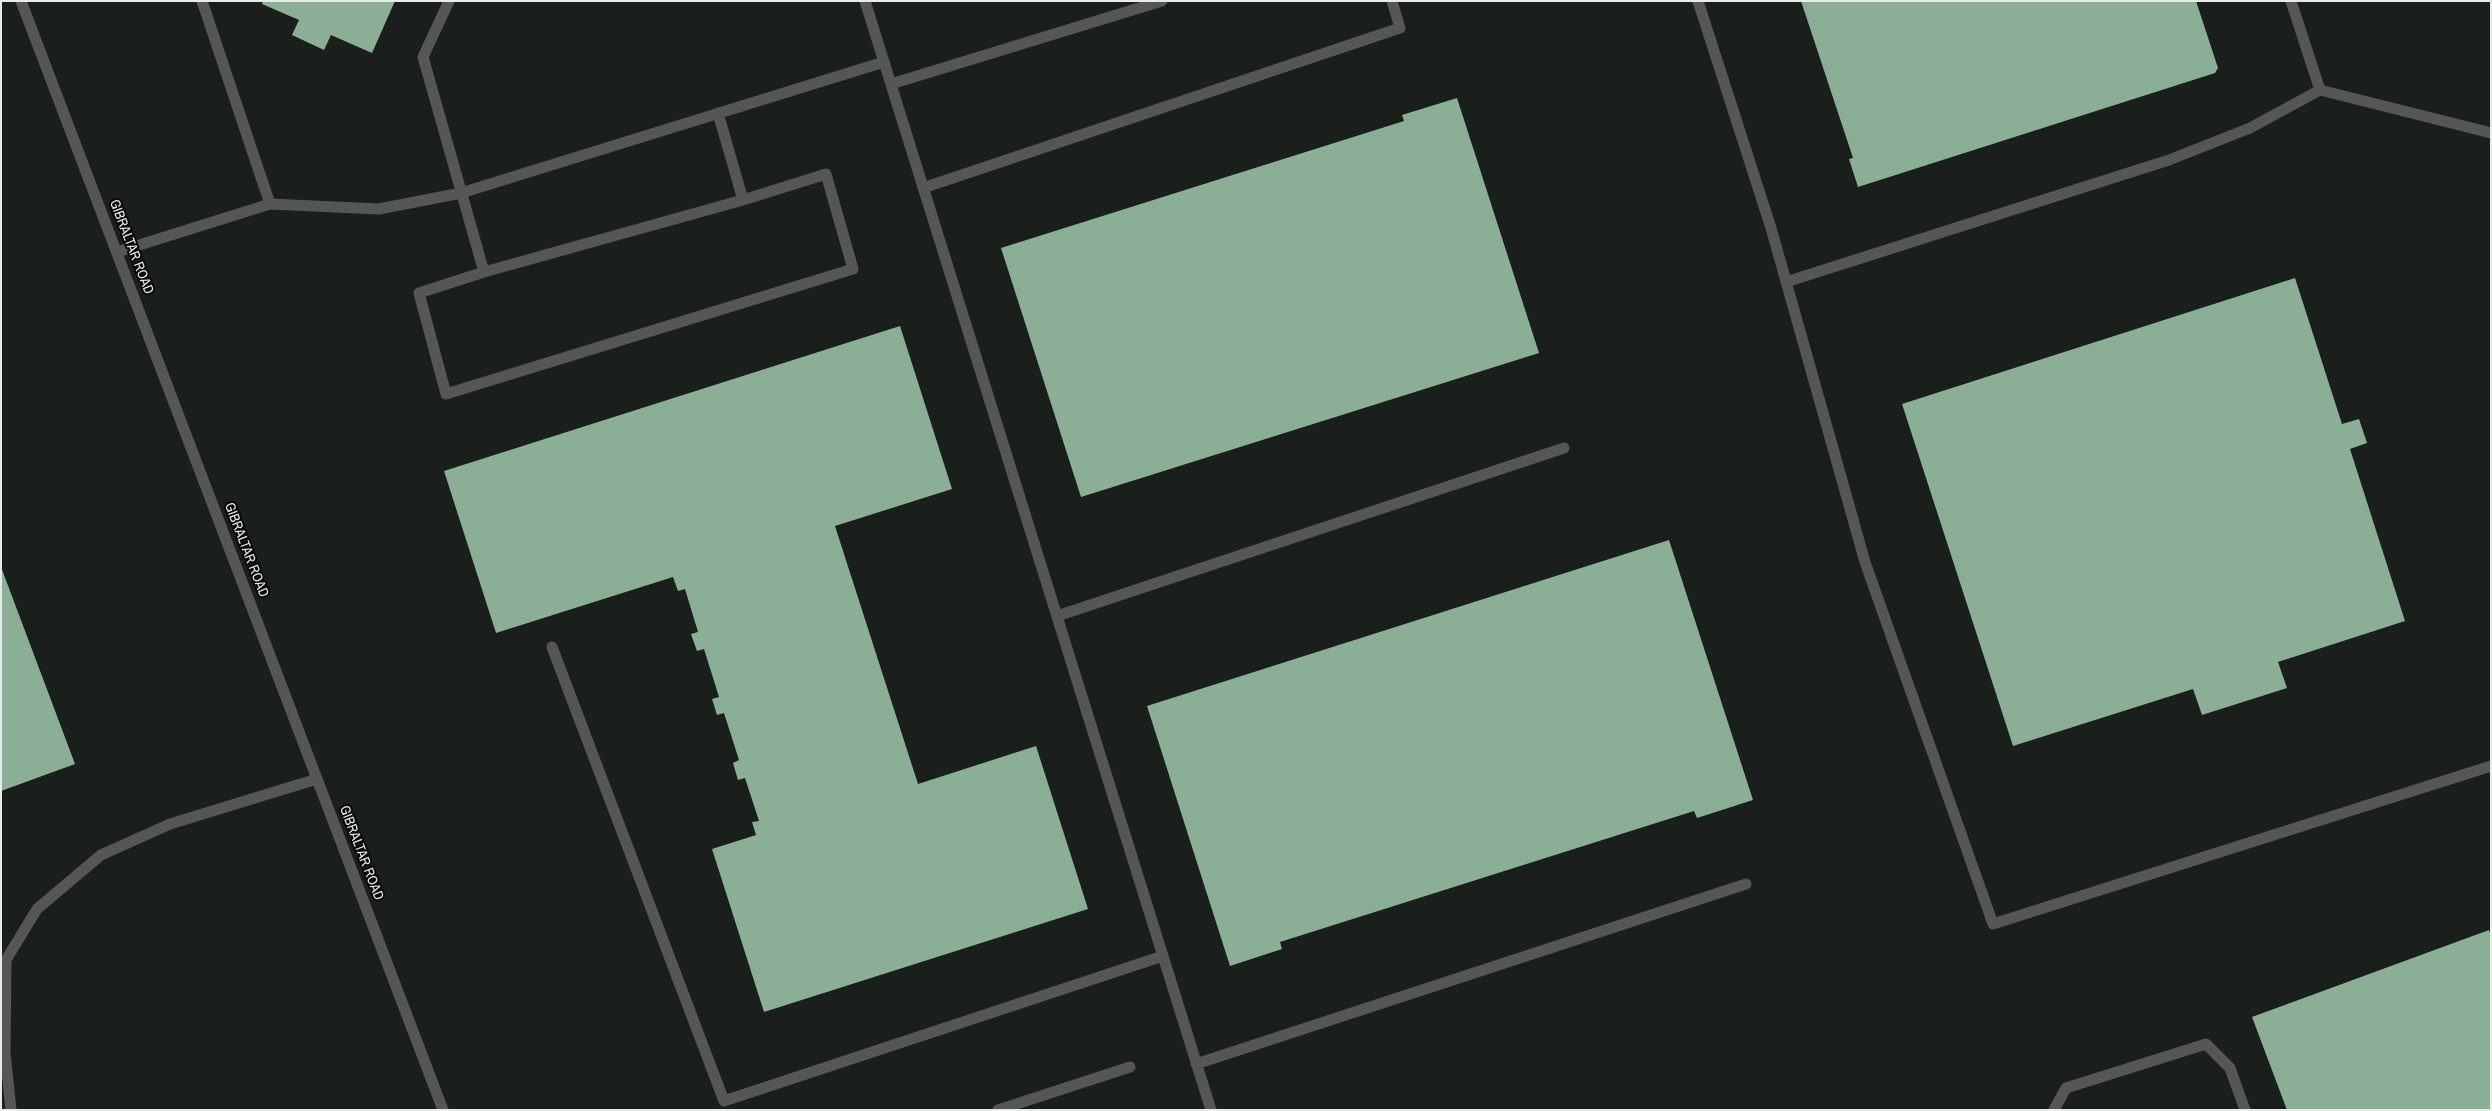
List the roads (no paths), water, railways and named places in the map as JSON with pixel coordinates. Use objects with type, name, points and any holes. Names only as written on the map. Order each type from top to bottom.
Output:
[{"type":"street","name":"GIBRALTAR ROAD","points":[[21,1],[443,1110]]},
{"type":"street","points":[[202,1],[270,204]]},
{"type":"street","points":[[449,1],[423,57],[484,272]]},
{"type":"street","points":[[865,1],[1211,1110]]},
{"type":"street","points":[[891,84],[1162,1]]},
{"type":"street","points":[[923,188],[1400,28],[1392,1]]},
{"type":"street","points":[[1698,1],[1771,228],[1865,562],[1993,924],[2491,766]]},
{"type":"street","points":[[2291,1],[2320,90]]},
{"type":"street","points":[[117,252],[270,204],[379,209],[461,193],[884,62]]},
{"type":"street","points":[[1786,282],[2170,160],[2250,128],[2320,90],[2491,132]]},
{"type":"street","points":[[718,113],[743,200]]},
{"type":"street","points":[[826,174],[853,269],[446,394],[419,293],[484,272],[743,200],[826,174]]},
{"type":"street","points":[[1057,616],[1564,448]]},
{"type":"street","points":[[552,647],[724,1102],[1163,956]]},
{"type":"street","points":[[11,1110],[3,1053],[3,961],[37,909],[101,855],[170,824],[317,779]]},
{"type":"street","points":[[1196,1064],[1746,884]]},
{"type":"street","points":[[2054,1110],[2066,1088],[2206,1044],[2230,1068],[2245,1110]]},
{"type":"street","points":[[998,1110],[1130,1067]]}]
